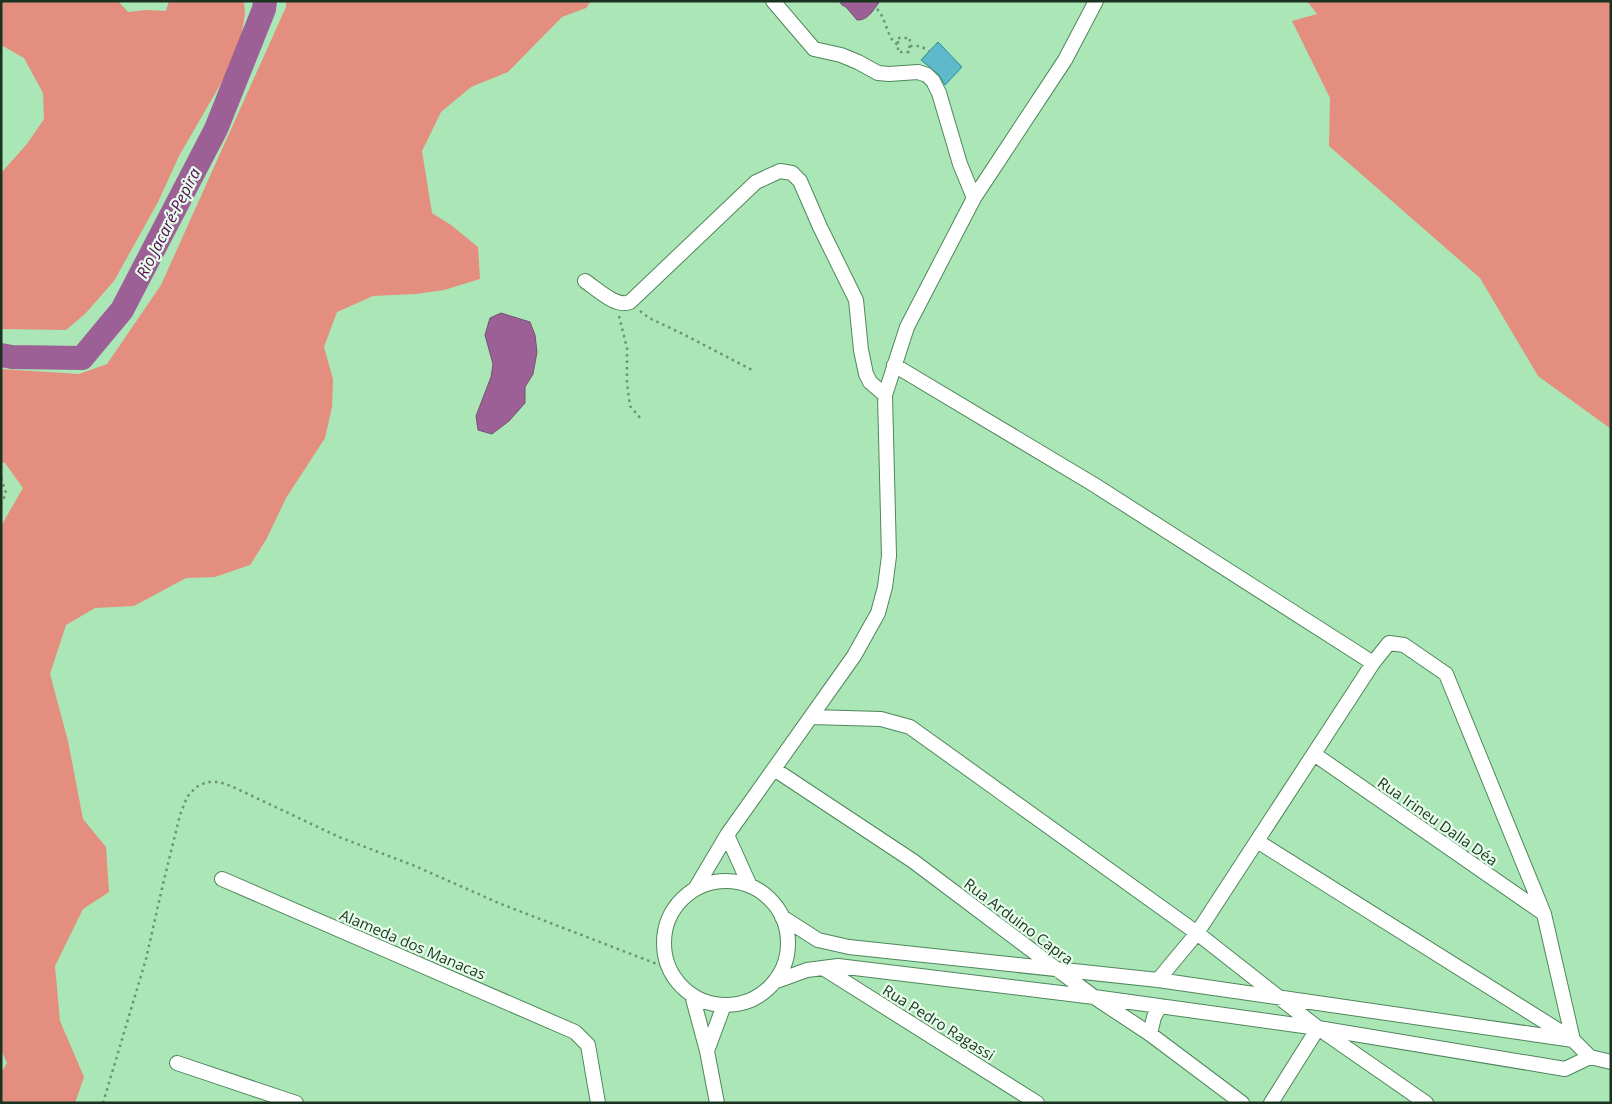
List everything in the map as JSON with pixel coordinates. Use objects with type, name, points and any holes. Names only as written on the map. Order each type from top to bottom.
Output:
[{"type":"street","points":[[772,1],[814,49],[850,59],[878,73],[918,72],[927,75],[933,81],[939,93],[960,164],[974,198]]},
{"type":"street","points":[[695,889],[727,835],[854,656],[878,613],[885,587],[889,556],[885,394],[907,327],[974,198],[1065,60],[1096,1]]},
{"type":"street","points":[[586,281],[623,302],[756,182],[780,171],[792,173],[800,181],[856,300],[861,350],[866,374],[870,382],[885,394]]},
{"type":"street","points":[[894,364],[1093,484],[1373,663]]},
{"type":"street","points":[[1158,980],[1197,933],[1373,663],[1389,643],[1404,645],[1446,674],[1544,914],[1574,1040]]},
{"type":"street","points":[[811,717],[881,719],[910,727],[1197,933],[1318,1028],[1426,1103]]},
{"type":"street","name":"Rua Irineu Dalla Déa","points":[[1314,754],[1544,914]]},
{"type":"street","name":"Rua Arduino Capra","points":[[774,769],[913,861],[1094,998],[1150,1034],[1242,1103]]},
{"type":"street","points":[[727,835],[750,886]]},
{"type":"street","points":[[1257,841],[1574,1040],[1590,1057],[1611,1062]]},
{"type":"street","name":"Alameda dos Manacas","points":[[222,879],[576,1032],[588,1045],[598,1103]]},
{"type":"street","points":[[774,982],[784,962],[787,950],[782,917],[768,898],[750,886],[728,881],[705,884],[695,889],[678,904],[667,924],[664,947],[670,969],[675,979],[692,995],[712,1003],[724,1005],[746,1001],[761,993],[774,982],[807,970],[838,966],[1160,1006],[1318,1028],[1564,1069],[1590,1057]]},
{"type":"street","points":[[782,917],[818,940],[849,947],[1158,980],[1574,1040]]},
{"type":"street","name":"Rua Pedro Ragassi","points":[[823,968],[1037,1103]]},
{"type":"street","points":[[692,995],[708,1051],[717,1103]]},
{"type":"street","points":[[708,1051],[724,1005]]},
{"type":"street","points":[[1150,1034],[1154,1017],[1160,1006]]},
{"type":"street","points":[[1270,1103],[1318,1028]]},
{"type":"street","points":[[176,1063],[296,1103]]},
{"type":"path","points":[[877,9],[882,14],[894,43],[898,45]]},
{"type":"path","points":[[898,38],[910,38],[909,52],[898,52],[898,45],[898,38]]},
{"type":"path","points":[[910,46],[920,46],[929,51]]},
{"type":"path","points":[[623,302],[649,318],[752,370]]},
{"type":"path","points":[[623,302],[630,406],[641,419]]},
{"type":"path","points":[[1,478],[6,493],[1,504]]},
{"type":"path","points":[[103,1103],[146,959],[180,815],[187,797],[196,787],[206,782],[219,782],[231,786],[339,837],[415,866],[501,904],[670,969]]},
{"type":"shaded area","points":[[1,1],[118,1],[128,12],[146,10],[166,11],[169,1],[244,1],[245,14],[238,54],[179,156],[158,202],[114,281],[85,314],[66,330],[1,329],[1,173],[27,144],[44,119],[43,93],[24,58],[1,45]]},
{"type":"shaded area","points":[[286,1],[591,1],[586,8],[562,17],[508,72],[471,87],[441,112],[422,151],[432,213],[451,225],[478,247],[480,279],[444,290],[416,294],[373,296],[337,312],[324,347],[333,379],[332,407],[325,438],[286,498],[266,540],[250,565],[215,577],[186,578],[134,606],[95,608],[66,625],[50,674],[68,741],[83,819],[106,847],[109,892],[83,909],[55,966],[60,1021],[84,1077],[75,1103],[1,1103],[1,1073],[7,1063],[1,1050],[1,526],[23,488],[5,463],[1,462],[1,369],[79,374],[107,364],[161,285],[286,7]]},
{"type":"shaded area","points":[[839,1],[880,1],[868,17],[857,20]]},
{"type":"shaded area","points":[[1307,1],[1611,1],[1611,429],[1538,376],[1480,278],[1329,146],[1330,98],[1292,21],[1317,14]]},
{"type":"shaded area","points":[[501,313],[530,322],[535,335],[537,352],[533,374],[525,387],[525,403],[509,421],[492,434],[478,430],[476,416],[491,377],[493,364],[485,335],[490,318]]},
{"type":"building","points":[[938,42],[962,67],[945,85],[939,75],[921,60]]},
{"type":"waterway","name":"Rio Jacaré-Pepira","points":[[1,355],[12,357],[82,358],[122,310],[216,129],[264,9],[265,1]]}]
